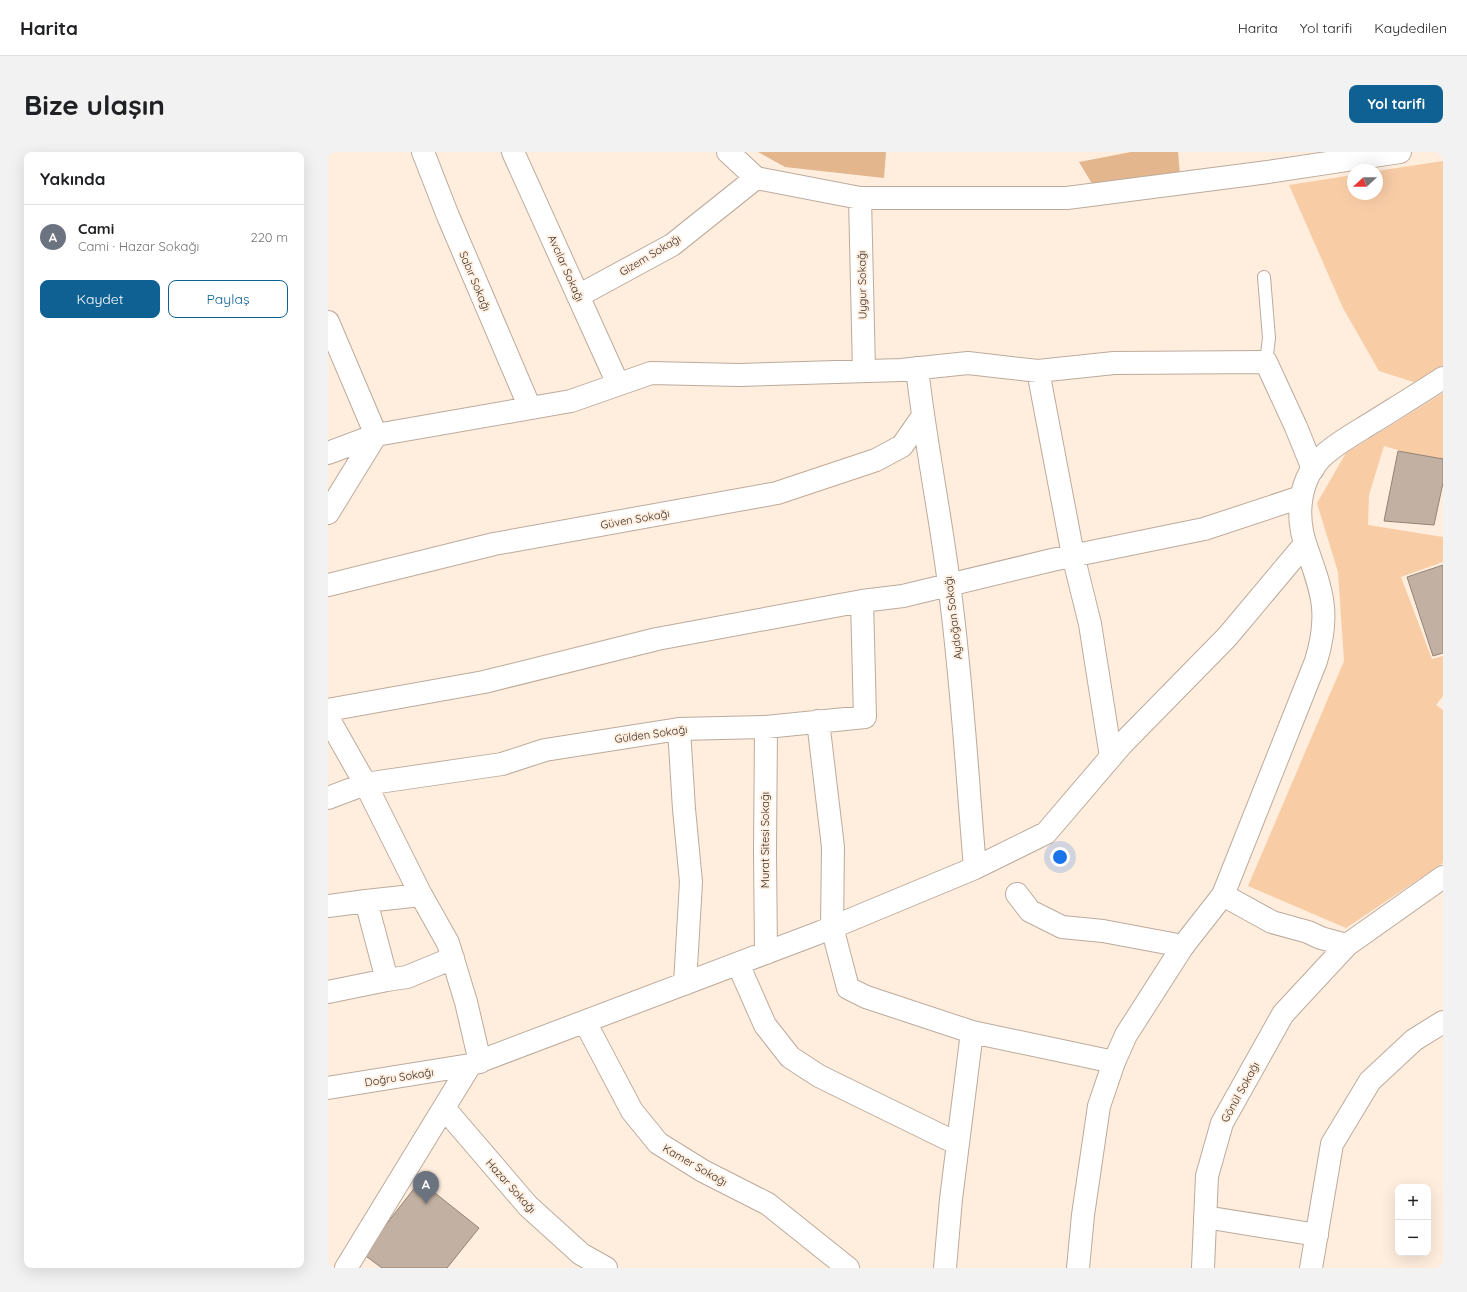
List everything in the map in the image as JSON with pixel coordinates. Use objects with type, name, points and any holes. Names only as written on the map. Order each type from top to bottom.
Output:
[{"type":"street","name":"Sabır Sokağı","points":[[423,152],[451,223],[530,408]]},
{"type":"street","name":"Avcılar Sokağı","points":[[513,152],[618,384]]},
{"type":"street","points":[[728,152],[756,178],[860,198],[1067,198],[1268,172],[1400,152]]},
{"type":"street","name":"Gizem Sokağı","points":[[578,296],[672,245],[756,178]]},
{"type":"street","name":"Uygur Sokağı","points":[[860,198],[864,371]]},
{"type":"street","points":[[328,322],[376,434]]},
{"type":"street","points":[[328,453],[376,434],[571,401],[651,373],[739,375],[864,371],[968,363],[1038,371],[1114,363],[1266,362],[1296,427],[1313,469]]},
{"type":"street","name":"Aydoğan Sokağı","points":[[917,368],[949,584],[962,697],[975,868]]},
{"type":"street","points":[[1038,371],[1073,555],[1090,624],[1111,757]]},
{"type":"street","points":[[1078,1268],[1083,1215],[1099,1106],[1114,1062],[1126,1035],[1183,946],[1223,895],[1322,643],[1324,622],[1323,599],[1305,544],[1300,520],[1301,497],[1305,484],[1313,469],[1325,455],[1344,440],[1443,378]]},
{"type":"street","name":"Güven Sokağı","points":[[328,585],[494,544],[777,493],[876,460],[902,446],[923,416]]},
{"type":"street","points":[[328,513],[376,434]]},
{"type":"street","points":[[328,710],[484,682],[657,639],[862,601],[903,596],[1073,555],[1204,529],[1301,497]]},
{"type":"street","name":"Doğru Sokağı","points":[[328,1088],[475,1063],[832,927],[975,868],[1046,833],[1122,744],[1228,636],[1305,544]]},
{"type":"street","name":"Gülden Sokağı","points":[[328,798],[365,784],[502,764],[545,750],[679,729],[766,727],[865,717],[862,601]]},
{"type":"street","points":[[328,718],[365,784],[421,895],[448,943],[466,1002],[475,1063],[444,1108],[346,1268]]},
{"type":"street","points":[[818,721],[833,847],[832,927],[848,988],[866,997],[972,1032],[1114,1062]]},
{"type":"street","name":"Murat Sitesi Sokağı","points":[[766,727],[766,953]]},
{"type":"street","points":[[679,729],[684,809],[691,882],[685,984]]},
{"type":"street","name":"Gönül Sokağı","points":[[1203,1268],[1204,1217],[1207,1176],[1222,1123],[1283,1014],[1347,945],[1443,877]]},
{"type":"street","points":[[1017,894],[1030,911],[1062,927],[1103,931],[1183,946]]},
{"type":"street","points":[[328,906],[421,895]]},
{"type":"street","points":[[1223,895],[1272,922],[1347,945]]},
{"type":"street","points":[[366,901],[387,980]]},
{"type":"street","points":[[328,992],[407,977],[453,958]]},
{"type":"street","points":[[738,964],[765,1025],[790,1057],[820,1076],[958,1144]]},
{"type":"street","name":"Kamer Sokağı","points":[[585,1022],[632,1111],[658,1143],[703,1171],[768,1204],[848,1268]]},
{"type":"street","points":[[1311,1268],[1332,1144],[1370,1081],[1414,1040],[1443,1022]]},
{"type":"street","points":[[945,1268],[972,1032]]},
{"type":"street","name":"Hazar Sokağı","points":[[444,1108],[528,1206],[581,1254],[606,1268]]},
{"type":"street","points":[[1204,1217],[1317,1234]]},
{"type":"lane","points":[[1264,277],[1269,338],[1266,362]]},
{"type":"shaded area","points":[[758,152],[886,152],[884,178],[785,167]]},
{"type":"shaded area","points":[[1131,152],[1178,152],[1180,174],[1097,192],[1079,162]]},
{"type":"shaded area","points":[[1443,161],[1443,371],[1420,384],[1379,371],[1343,308],[1289,185],[1347,176],[1347,200],[1383,200],[1383,170]]},
{"type":"shaded area","points":[[1443,393],[1443,463],[1384,446],[1369,495],[1368,525],[1443,537],[1443,562],[1401,577],[1432,659],[1443,656],[1443,696],[1436,705],[1443,710],[1443,863],[1346,928],[1248,886],[1344,661],[1338,572],[1317,503],[1346,453]]},
{"type":"building","points":[[1398,451],[1443,459],[1443,483],[1434,525],[1384,521]]},
{"type":"building","points":[[1443,565],[1443,653],[1433,656],[1407,577]]},
{"type":"building","points":[[420,1181],[479,1228],[447,1268],[382,1268],[363,1254]]},
{"type":"place","name":"Cami","points":[[426,1204]]}]
